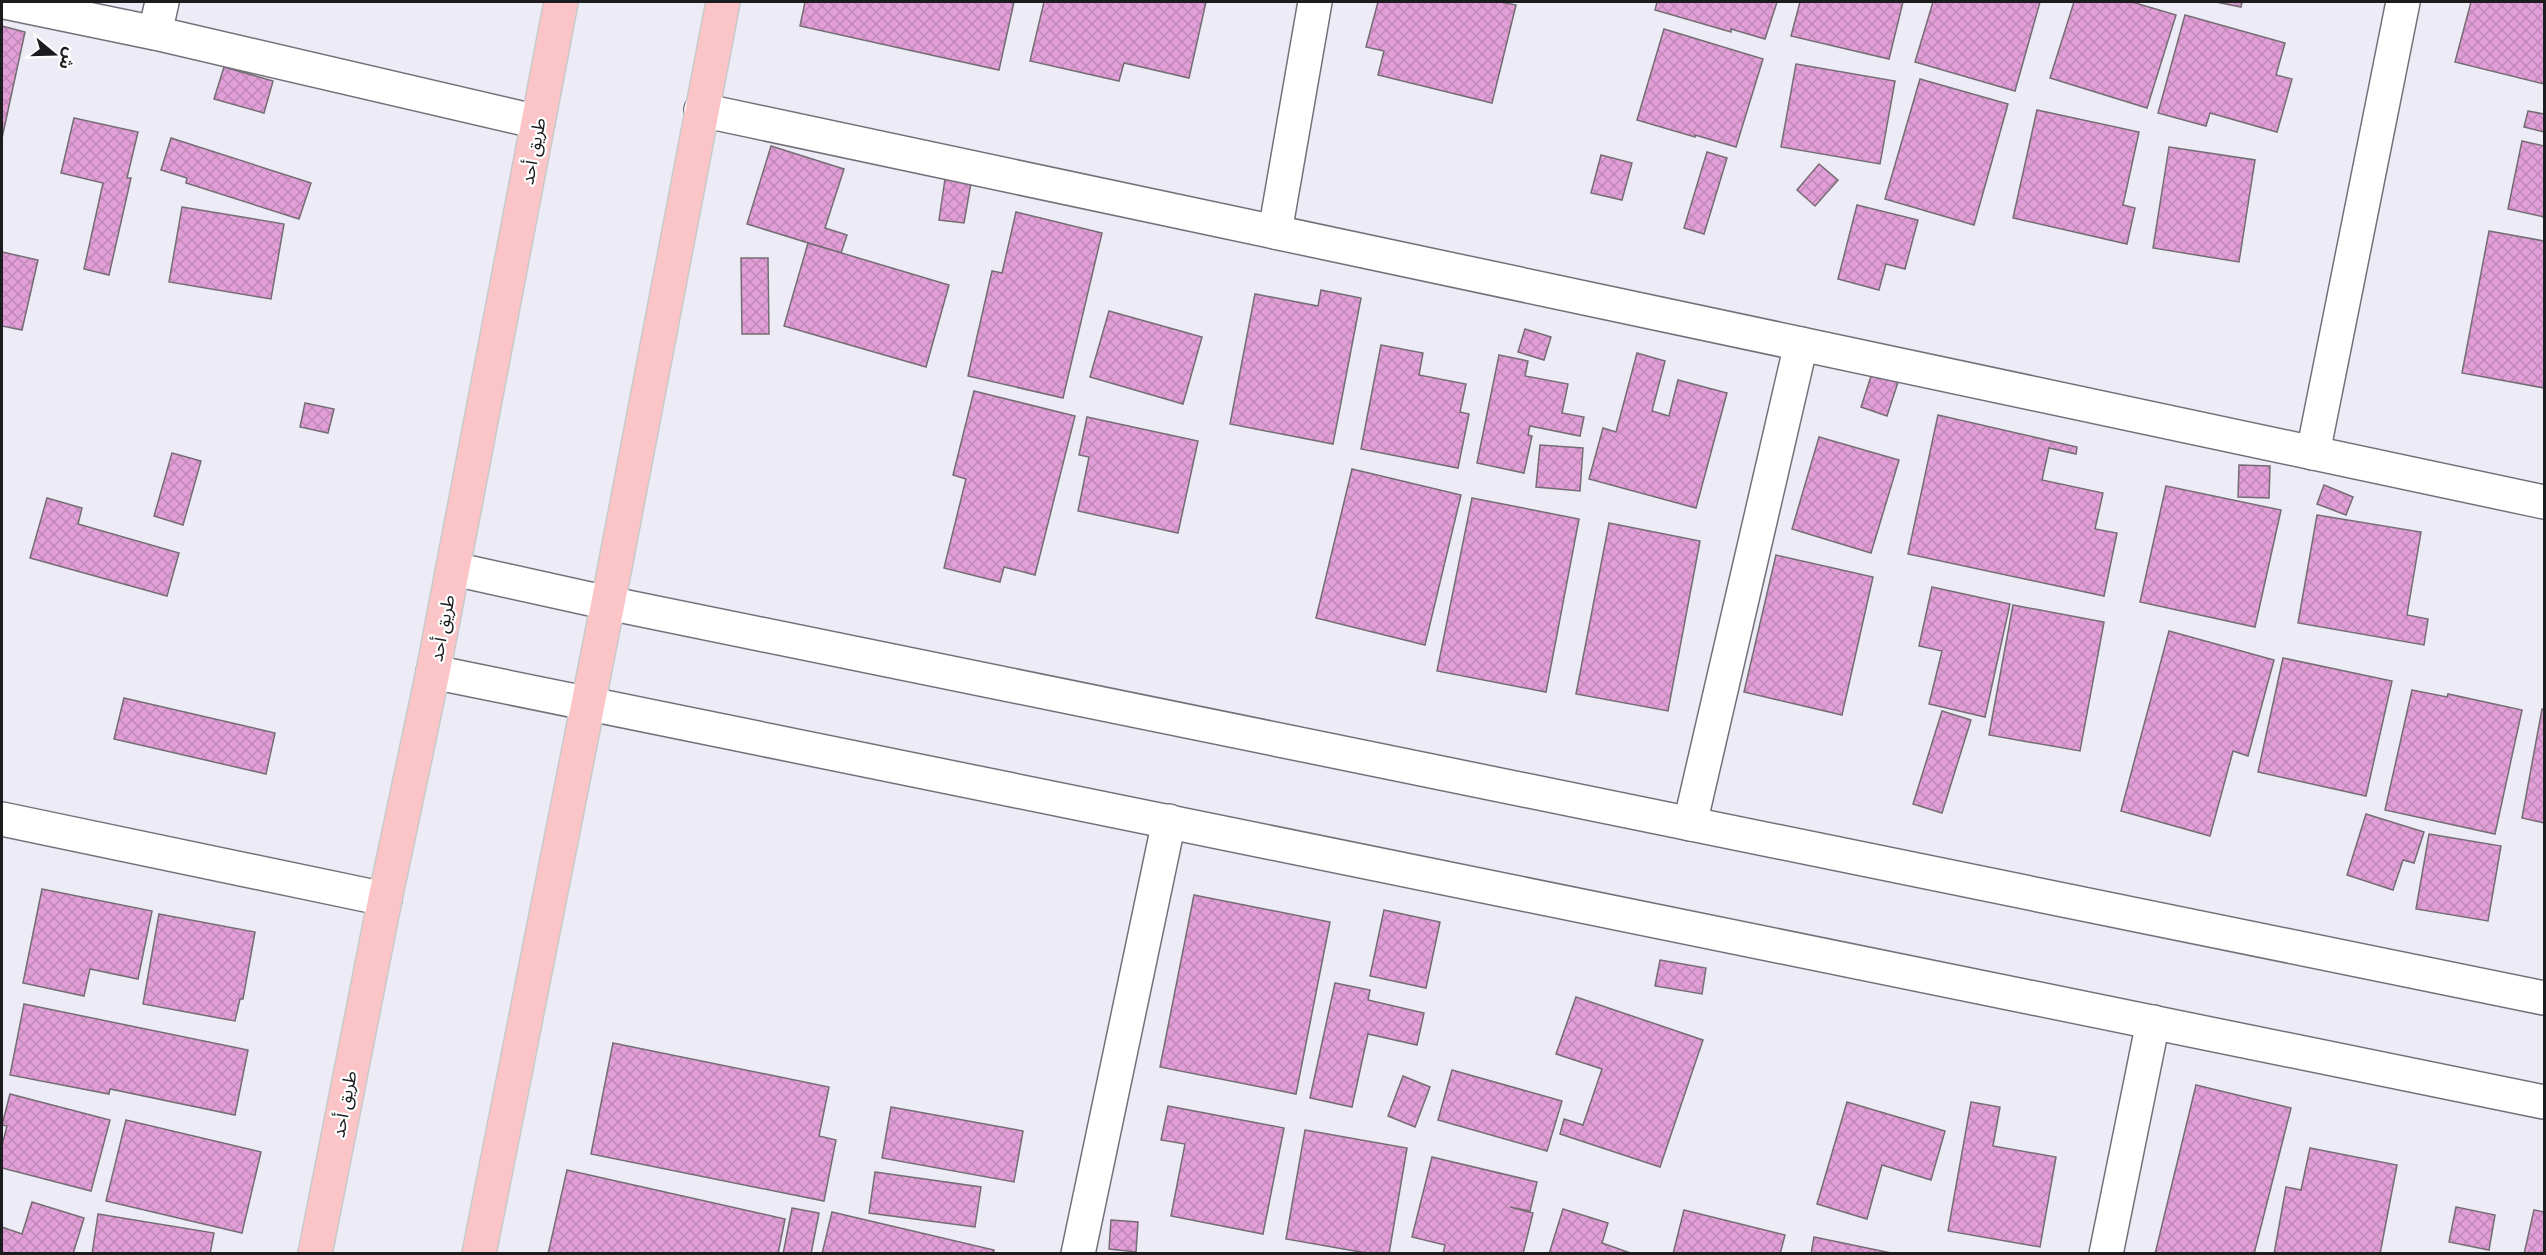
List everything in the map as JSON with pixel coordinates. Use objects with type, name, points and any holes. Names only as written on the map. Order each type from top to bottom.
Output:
[{"type":"main road","name":"طريق أحد","points":[[315,1254],[385,899],[434,672],[561,2]]},
{"type":"main road","points":[[479,1254],[608,603],[723,2]]},
{"type":"street","points":[[5,2],[155,33],[538,122]]},
{"type":"street","points":[[155,33],[162,2]]},
{"type":"street","points":[[1275,232],[1315,2]]},
{"type":"street","points":[[2313,453],[2403,2]]},
{"type":"street","points":[[701,110],[2544,502]]},
{"type":"street","points":[[1690,824],[1801,344]]},
{"type":"street","points":[[454,569],[608,603],[2544,998]]},
{"type":"street","points":[[434,672],[2544,1102]]},
{"type":"street","points":[[2,819],[385,899]]},
{"type":"street","points":[[1078,1254],[1169,821]]},
{"type":"street","points":[[2106,1254],[2153,1022]]},
{"type":"building","points":[[805,2],[1014,2],[999,70],[800,26]]},
{"type":"building","points":[[1044,2],[1206,2],[1189,78],[1124,63],[1119,81],[1030,61]]},
{"type":"building","points":[[1378,2],[1501,2],[1516,5],[1492,103],[1378,75],[1384,51],[1366,47]]},
{"type":"building","points":[[1657,2],[1777,2],[1765,39],[1731,29],[1731,32],[1655,10]]},
{"type":"building","points":[[1800,2],[1903,2],[1889,59],[1791,36]]},
{"type":"building","points":[[1933,2],[2040,2],[2015,91],[1915,62]]},
{"type":"building","points":[[2074,2],[2132,2],[2176,15],[2147,108],[2050,78]]},
{"type":"building","points":[[2216,2],[2242,2],[2241,7]]},
{"type":"building","points":[[2471,2],[2544,2],[2544,84],[2455,62]]},
{"type":"building","points":[[2185,15],[2285,43],[2276,75],[2292,79],[2277,132],[2210,113],[2206,126],[2158,113]]},
{"type":"building","points":[[2,26],[25,32],[2,138]]},
{"type":"building","points":[[1664,29],[1763,59],[1736,147],[1637,120]]},
{"type":"building","points":[[1796,64],[1895,81],[1880,164],[1781,147]]},
{"type":"building","points":[[224,67],[273,81],[264,113],[214,99]]},
{"type":"building","points":[[1920,79],[2008,104],[1974,225],[1885,199]]},
{"type":"building","points":[[2037,110],[2139,132],[2123,205],[2135,208],[2127,244],[2013,218]]},
{"type":"building","points":[[2528,111],[2544,114],[2544,132],[2524,127]]},
{"type":"building","points":[[74,118],[138,132],[127,178],[131,178],[109,275],[84,269],[103,183],[61,173]]},
{"type":"building","points":[[171,138],[311,183],[299,219],[186,183],[187,178],[161,170]]},
{"type":"building","points":[[2522,141],[2544,146],[2544,217],[2508,209]]},
{"type":"building","points":[[771,146],[844,169],[825,228],[847,235],[841,253],[747,224]]},
{"type":"building","points":[[2169,147],[2255,160],[2239,262],[2153,248]]},
{"type":"building","points":[[1707,152],[1727,158],[1704,234],[1684,228]]},
{"type":"building","points":[[1601,155],[1632,163],[1622,200],[1591,193]]},
{"type":"building","points":[[1819,164],[1838,180],[1815,206],[1797,190]]},
{"type":"building","points":[[945,179],[971,183],[964,223],[939,220]]},
{"type":"building","points":[[1857,205],[1918,220],[1905,269],[1886,264],[1879,290],[1838,279]]},
{"type":"building","points":[[182,207],[284,224],[271,299],[169,282]]},
{"type":"building","points":[[1016,212],[1102,233],[1063,398],[968,376],[992,271],[1002,273]]},
{"type":"building","points":[[2489,231],[2544,241],[2544,388],[2462,373]]},
{"type":"building","points":[[808,243],[949,285],[926,367],[784,326]]},
{"type":"building","points":[[2,252],[38,260],[22,330],[2,326]]},
{"type":"building","points":[[741,258],[768,258],[769,334],[742,334]]},
{"type":"building","points":[[1321,290],[1361,298],[1333,444],[1230,424],[1255,294],[1318,306]]},
{"type":"building","points":[[1109,311],[1202,337],[1183,404],[1090,377]]},
{"type":"building","points":[[1525,329],[1551,337],[1544,360],[1518,352]]},
{"type":"building","points":[[1381,345],[1423,353],[1419,375],[1466,384],[1460,412],[1469,414],[1458,468],[1361,449]]},
{"type":"building","points":[[1637,353],[1665,361],[1652,411],[1669,416],[1678,380],[1727,393],[1696,508],[1589,479],[1603,428],[1616,432]]},
{"type":"building","points":[[1499,355],[1528,361],[1525,376],[1568,384],[1562,413],[1584,417],[1580,436],[1530,426],[1528,435],[1532,436],[1524,473],[1477,463]]},
{"type":"building","points":[[1874,367],[1900,376],[1887,416],[1861,407]]},
{"type":"building","points":[[974,391],[1075,416],[1035,575],[1004,567],[1000,582],[944,568],[966,479],[953,475]]},
{"type":"building","points":[[305,403],[334,409],[328,433],[300,427]]},
{"type":"building","points":[[1938,415],[2077,447],[2076,454],[2049,448],[2042,480],[2103,493],[2095,529],[2117,533],[2104,596],[1908,554]]},
{"type":"building","points":[[1087,417],[1198,441],[1178,533],[1078,511],[1089,457],[1079,455]]},
{"type":"building","points":[[1819,437],[1899,460],[1871,553],[1792,529]]},
{"type":"building","points":[[1540,445],[1583,448],[1580,491],[1536,487]]},
{"type":"building","points":[[172,453],[201,461],[183,525],[154,516]]},
{"type":"building","points":[[2239,465],[2270,466],[2269,498],[2238,497]]},
{"type":"building","points":[[1352,469],[1461,495],[1425,645],[1316,618]]},
{"type":"building","points":[[2324,485],[2353,497],[2346,515],[2317,504]]},
{"type":"building","points":[[2166,486],[2281,510],[2255,627],[2140,602]]},
{"type":"building","points":[[47,498],[82,508],[78,524],[179,553],[167,596],[30,558]]},
{"type":"building","points":[[1472,498],[1579,519],[1546,692],[1437,671]]},
{"type":"building","points":[[2317,515],[2421,532],[2407,615],[2428,619],[2424,645],[2298,623]]},
{"type":"building","points":[[1609,523],[1700,541],[1668,711],[1576,694]]},
{"type":"building","points":[[1776,555],[1873,577],[1842,715],[1744,692]]},
{"type":"building","points":[[1932,587],[2010,604],[1985,717],[1929,704],[1942,651],[1919,646]]},
{"type":"building","points":[[2013,605],[2104,622],[2080,751],[1989,735]]},
{"type":"building","points":[[2169,631],[2274,660],[2248,756],[2233,751],[2210,836],[2121,811]]},
{"type":"building","points":[[2283,658],[2392,681],[2366,796],[2258,772]]},
{"type":"building","points":[[2412,690],[2447,697],[2448,694],[2522,710],[2495,834],[2385,810]]},
{"type":"building","points":[[124,698],[275,733],[266,774],[114,739]]},
{"type":"building","points":[[2542,709],[2544,709],[2544,823],[2522,818]]},
{"type":"building","points":[[1942,711],[1971,720],[1942,813],[1913,804]]},
{"type":"building","points":[[2366,814],[2424,832],[2414,863],[2403,860],[2393,890],[2347,875]]},
{"type":"building","points":[[2429,834],[2501,846],[2488,921],[2416,909]]},
{"type":"building","points":[[42,889],[152,911],[138,979],[90,969],[84,996],[23,983]]},
{"type":"building","points":[[1194,895],[1330,922],[1296,1094],[1160,1067]]},
{"type":"building","points":[[1384,910],[1440,922],[1426,988],[1370,976]]},
{"type":"building","points":[[159,914],[255,932],[243,999],[240,999],[235,1021],[143,1004]]},
{"type":"building","points":[[1660,960],[1706,968],[1702,994],[1655,986]]},
{"type":"building","points":[[1335,983],[1370,990],[1368,1000],[1424,1013],[1417,1045],[1368,1034],[1352,1107],[1310,1098]]},
{"type":"building","points":[[1576,997],[1703,1040],[1660,1167],[1560,1134],[1564,1119],[1583,1125],[1602,1069],[1556,1054]]},
{"type":"building","points":[[24,1004],[248,1050],[235,1115],[110,1089],[109,1094],[10,1075]]},
{"type":"building","points":[[613,1043],[829,1087],[819,1136],[836,1140],[824,1201],[591,1154]]},
{"type":"building","points":[[1452,1070],[1562,1101],[1547,1151],[1438,1120]]},
{"type":"building","points":[[1403,1076],[1430,1087],[1415,1127],[1388,1116]]},
{"type":"building","points":[[2196,1085],[2291,1108],[2254,1254],[2155,1254]]},
{"type":"building","points":[[10,1094],[110,1120],[91,1191],[2,1168],[2,1145],[7,1126],[2,1125]]},
{"type":"building","points":[[1847,1102],[1945,1131],[1931,1180],[1882,1165],[1867,1219],[1817,1204]]},
{"type":"building","points":[[1971,1102],[2000,1107],[1993,1146],[2056,1157],[2040,1247],[1948,1231]]},
{"type":"building","points":[[1168,1106],[1284,1128],[1263,1234],[1171,1216],[1185,1144],[1161,1140]]},
{"type":"building","points":[[891,1107],[1023,1131],[1014,1182],[882,1158]]},
{"type":"building","points":[[126,1120],[261,1152],[242,1233],[106,1201]]},
{"type":"building","points":[[1305,1130],[1407,1148],[1389,1254],[1372,1254],[1286,1239]]},
{"type":"building","points":[[2310,1148],[2397,1165],[2380,1254],[2274,1254],[2286,1187],[2301,1190]]},
{"type":"building","points":[[1432,1157],[1537,1182],[1530,1211],[1510,1207],[1533,1213],[1523,1254],[1443,1254],[1445,1245],[1412,1237]]},
{"type":"building","points":[[567,1170],[785,1219],[778,1254],[548,1254]]},
{"type":"building","points":[[875,1172],[981,1187],[975,1227],[869,1213]]},
{"type":"building","points":[[32,1202],[84,1218],[73,1254],[2,1254],[2,1227],[22,1234]]},
{"type":"building","points":[[2456,1207],[2495,1215],[2489,1250],[2449,1242]]},
{"type":"building","points":[[792,1208],[819,1213],[811,1254],[783,1254]]},
{"type":"building","points":[[1563,1209],[1608,1223],[1602,1243],[1633,1254],[1549,1254]]},
{"type":"building","points":[[1684,1210],[1785,1235],[1780,1254],[1673,1254]]},
{"type":"building","points":[[2534,1210],[2544,1212],[2544,1254],[2524,1254]]},
{"type":"building","points":[[832,1212],[994,1250],[993,1254],[822,1254]]},
{"type":"building","points":[[98,1214],[214,1233],[210,1254],[92,1254]]},
{"type":"building","points":[[1111,1220],[1138,1222],[1136,1252],[1109,1249]]},
{"type":"building","points":[[1814,1237],[1896,1254],[1811,1254]]}]
